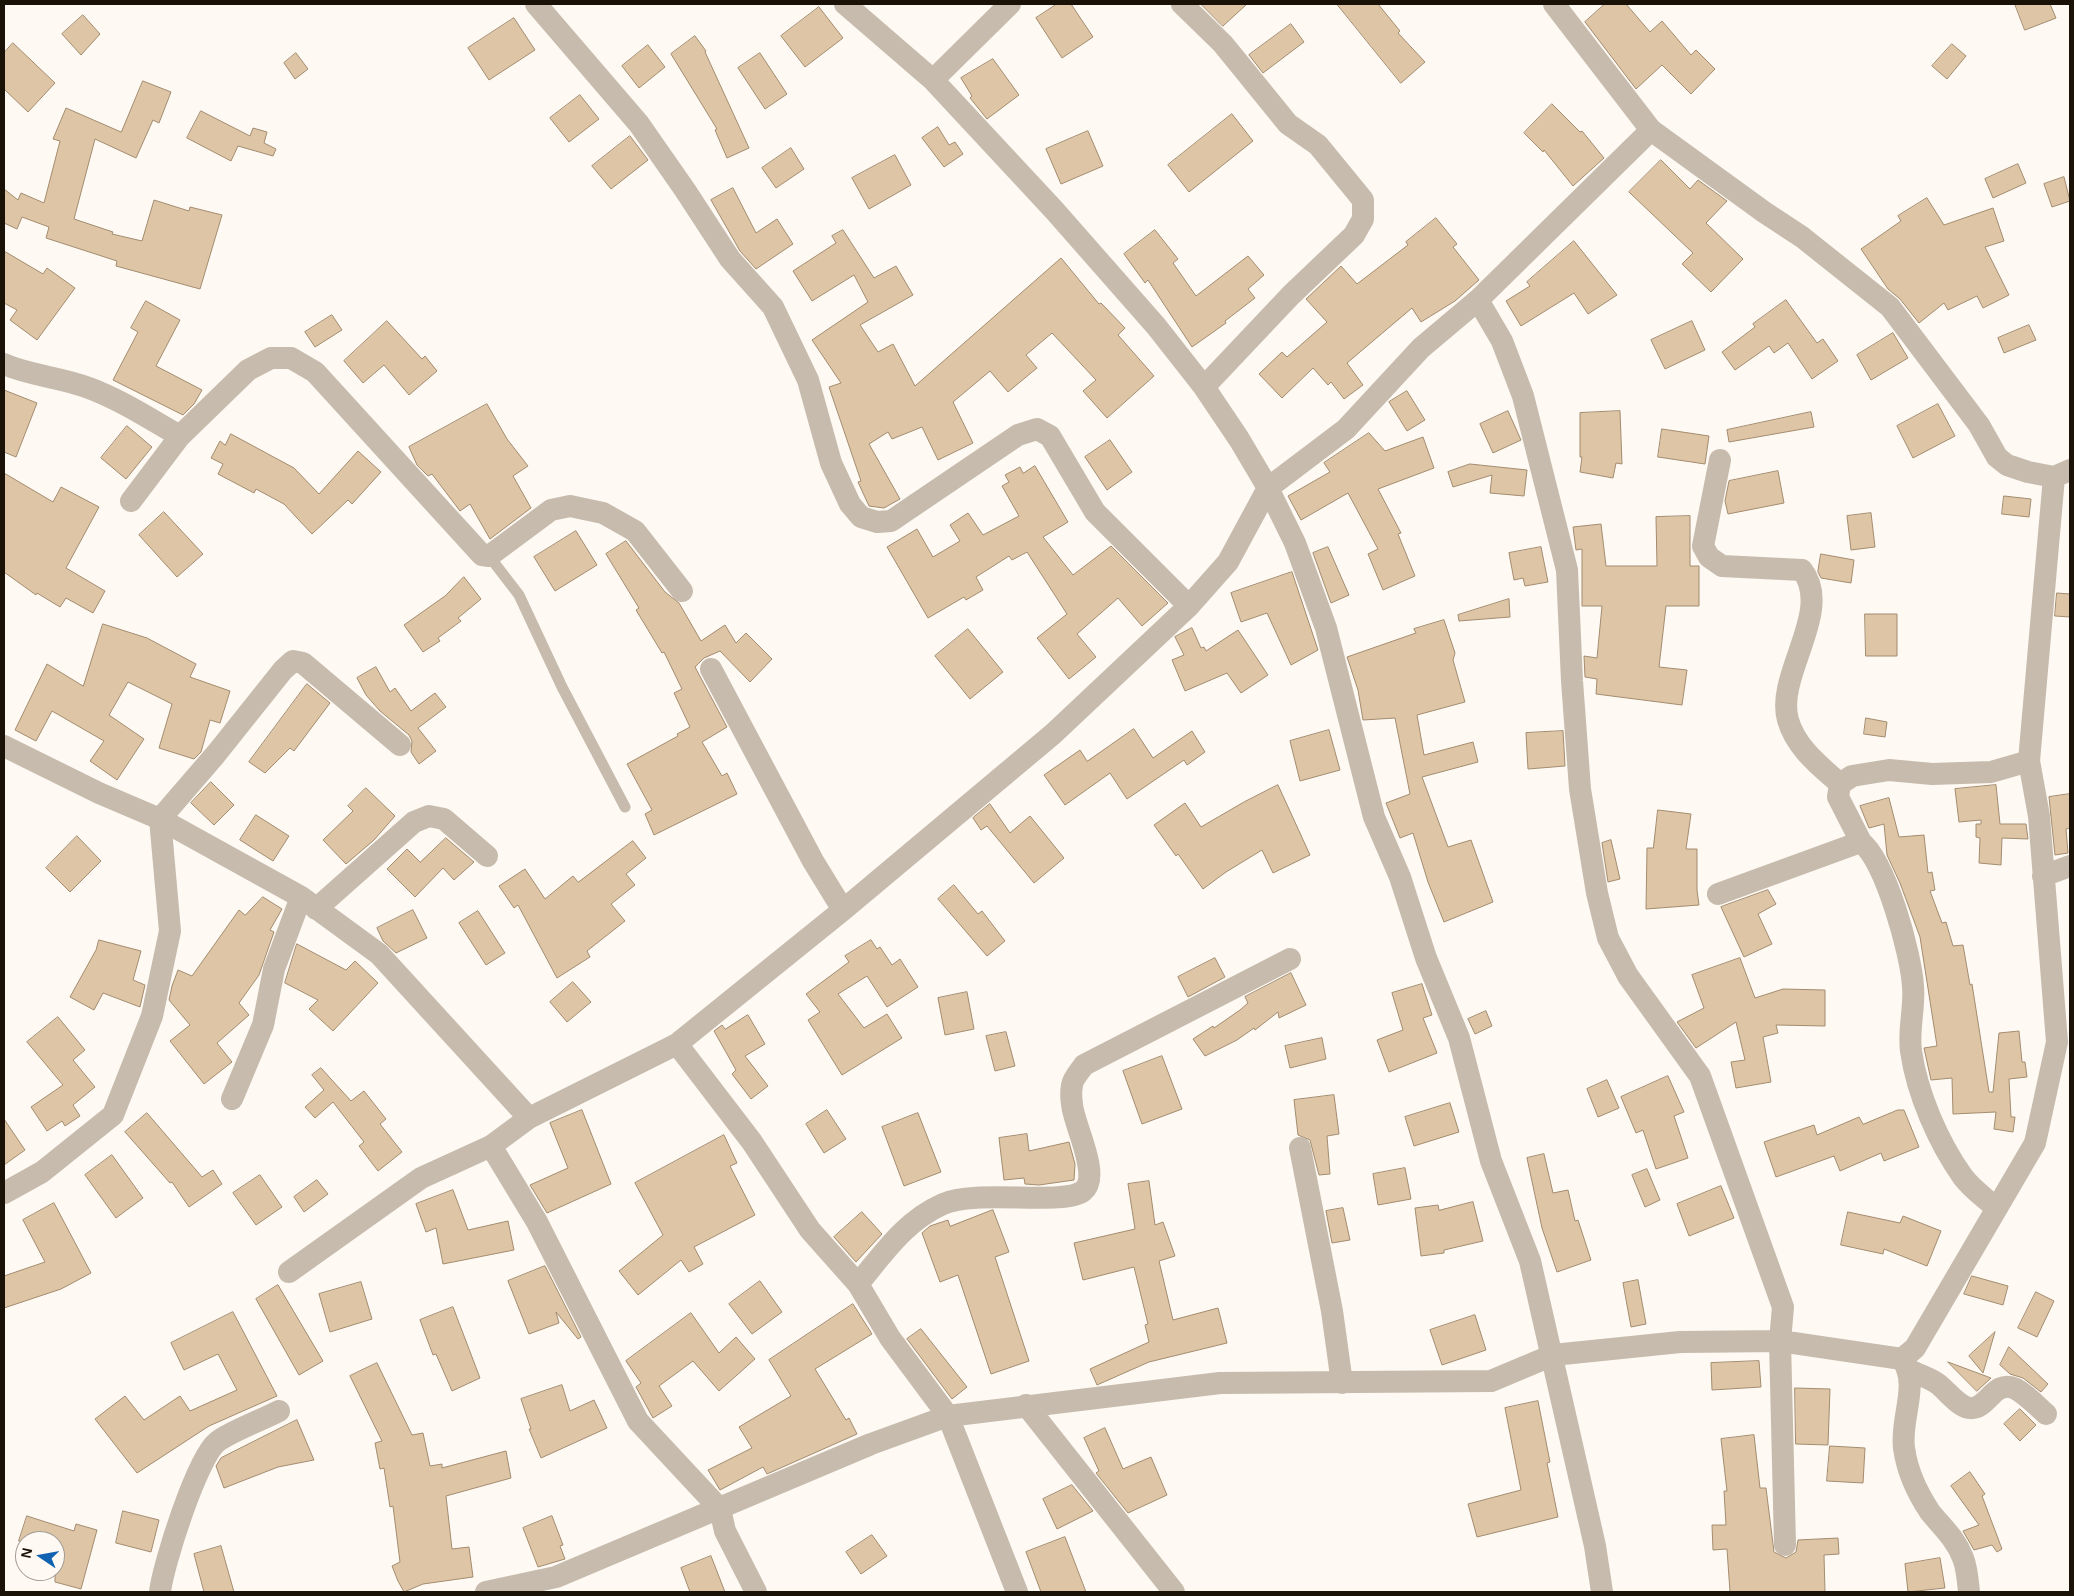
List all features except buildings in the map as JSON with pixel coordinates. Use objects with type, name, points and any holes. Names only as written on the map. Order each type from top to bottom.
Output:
[{"type":"street","points":[[536,4],[639,124],[730,259],[773,307],[808,380],[831,463],[850,504],[861,517],[877,522],[891,521],[1018,435],[1037,429],[1050,436],[1095,512],[1189,606]]},
{"type":"street","points":[[845,4],[933,80],[1150,319],[1204,387],[1239,439],[1268,488],[1295,543],[1326,628],[1374,817],[1400,877],[1426,958],[1459,1038],[1491,1161],[1530,1261],[1553,1355],[1595,1546],[1602,1592]]},
{"type":"street","points":[[933,80],[1010,4]]},
{"type":"street","points":[[1182,4],[1223,44],[1288,124],[1318,145],[1363,200],[1363,219],[1354,235],[1292,295],[1204,387]]},
{"type":"street","points":[[1554,4],[1651,130],[1764,212],[1802,237],[1890,307],[1979,425],[1997,457],[2007,465],[2028,472],[2062,473],[2028,761],[2039,816],[2057,1042],[2035,1143],[1906,1365],[1910,1389],[1904,1420],[1904,1449],[1916,1488],[1930,1512],[1949,1532],[1964,1559],[1969,1592]]},
{"type":"street","points":[[288,1272],[421,1178],[491,1146],[529,1118],[677,1044],[843,910],[1053,734],[1189,606],[1228,562],[1268,488],[1346,429],[1421,348],[1478,300],[1651,130]]},
{"type":"street","points":[[1478,300],[1502,341],[1523,396],[1567,570],[1572,681],[1580,789],[1597,893],[1608,938],[1628,976],[1700,1076],[1783,1307],[1780,1341],[1785,1545]]},
{"type":"street","points":[[131,500],[180,436],[248,370],[271,358],[292,358],[316,372],[482,556],[489,556],[551,510],[570,506],[603,513],[635,531],[682,591]]},
{"type":"street","points":[[4,364],[20,371],[86,387],[118,400],[180,436]]},
{"type":"street","points":[[1720,460],[1703,546],[1709,557],[1722,566],[1802,570],[1810,580],[1811,606],[1804,642],[1784,700],[1788,721],[1804,751],[1840,784]]},
{"type":"street","points":[[4,1193],[42,1172],[113,1115],[152,1016],[170,931],[160,819],[216,754],[283,670],[293,661],[303,663],[400,745]]},
{"type":"street","points":[[711,669],[813,861],[843,910]]},
{"type":"street","points":[[4,746],[99,793],[160,819],[309,903],[379,954],[529,1118]]},
{"type":"street","points":[[1996,1208],[1963,1178],[1940,1137],[1922,1093],[1911,1051],[1910,1023],[1914,988],[1910,957],[1880,867],[1867,846],[1861,842],[1838,797],[1840,784],[1852,776],[1888,770],[1932,774],[1990,772],[2028,761]]},
{"type":"street","points":[[232,1098],[263,1025],[274,969],[309,903],[414,822],[429,816],[444,819],[487,856]]},
{"type":"street","points":[[1718,894],[1861,842]]},
{"type":"street","points":[[2043,876],[2070,866]]},
{"type":"street","points":[[858,1284],[908,1224],[945,1203],[990,1196],[1068,1197],[1083,1191],[1090,1179],[1088,1162],[1072,1105],[1072,1082],[1084,1065],[1290,959]]},
{"type":"street","points":[[677,1044],[752,1142],[810,1230],[858,1284],[890,1338],[948,1416],[1017,1592]]},
{"type":"street","points":[[491,1146],[537,1222],[638,1421],[720,1509],[725,1531],[756,1592]]},
{"type":"street","points":[[1300,1148],[1332,1311],[1342,1383]]},
{"type":"street","points":[[486,1592],[559,1585],[720,1509],[872,1444],[948,1416],[1026,1405],[1220,1383],[1491,1381],[1553,1355],[1680,1342],[1780,1341],[1906,1365],[1936,1383],[1966,1407],[1972,1408],[1980,1405],[1999,1387],[2007,1386],[2017,1390],[2046,1414]]},
{"type":"street","points":[[1026,1405],[1174,1592]]},
{"type":"street","points":[[160,1592],[162,1574],[193,1483],[216,1442],[279,1411]]},
{"type":"lane","points":[[489,556],[519,595],[562,687],[625,807]]}]
